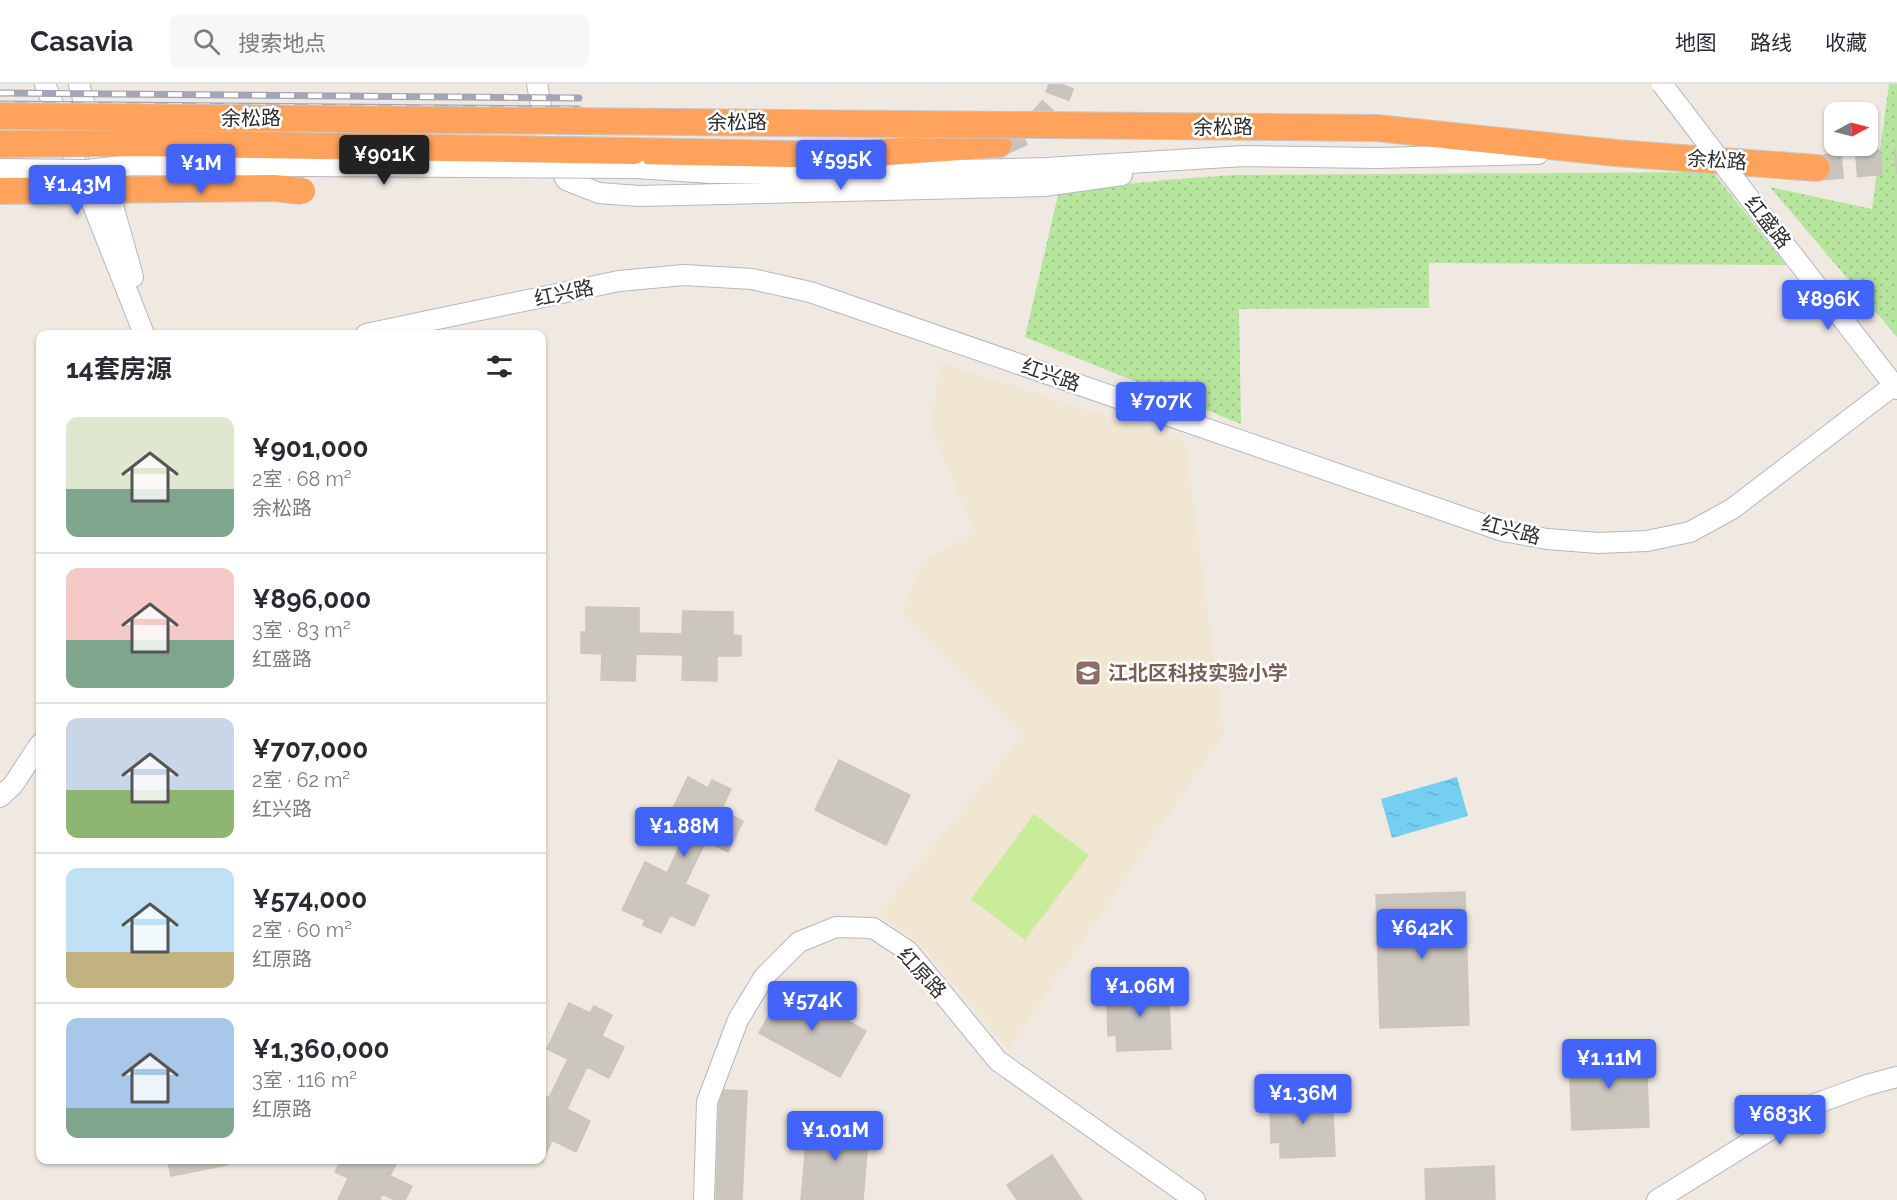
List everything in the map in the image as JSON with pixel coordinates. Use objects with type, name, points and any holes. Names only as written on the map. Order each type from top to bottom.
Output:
[{"type":"highway","name":"余松路","points":[[0,116],[1376,128],[1616,153],[1817,168]]},
{"type":"highway","points":[[0,144],[262,145],[635,159],[848,155],[999,144]]},
{"type":"highway","points":[[134,165],[262,145]]},
{"type":"highway","points":[[0,192],[274,188],[302,191]]},
{"type":"street","points":[[45,84],[142,330]]},
{"type":"street","points":[[79,84],[148,330]]},
{"type":"street","points":[[537,84],[548,143],[566,180],[599,193],[651,196],[1045,177]]},
{"type":"street","name":"红盛路","points":[[1662,84],[1896,386]]},
{"type":"street","name":"余松路","points":[[134,165],[635,159],[711,173],[1045,177],[1244,156],[1377,158],[1616,153]]},
{"type":"street","points":[[0,169],[87,171],[134,165],[274,188]]},
{"type":"street","name":"红兴路","points":[[385,330],[619,281],[684,275],[752,279],[810,292],[1503,531],[1547,539],[1598,543],[1647,541],[1690,532],[1732,509],[1896,386]]},
{"type":"street","points":[[0,798],[13,785],[36,750]]},
{"type":"street","name":"红原路","points":[[704,1200],[707,1102],[738,1020],[764,976],[799,942],[836,927],[873,928],[908,951],[998,1061],[1195,1200]]},
{"type":"street","points":[[1657,1200],[1807,1107],[1867,1085],[1897,1077]]},
{"type":"shaded area","name":"江北区科技实验小学","points":[[940,363],[1185,441],[1224,734],[1009,1049],[922,946],[878,913],[1022,736],[902,611],[922,563],[974,531],[931,428]]},
{"type":"green space","points":[[1889,84],[1897,84],[1897,337],[1770,187],[1872,209]]},
{"type":"green space","points":[[1713,172],[1786,265],[1429,263],[1429,308],[1239,309],[1241,424],[1025,337],[1059,191],[1233,175]]},
{"type":"green space","points":[[1034,814],[1089,855],[1025,940],[971,899]]},
{"type":"water","points":[[1457,777],[1468,816],[1392,838],[1381,799]]},
{"type":"building","points":[[586,607],[639,608],[639,633],[682,634],[683,611],[733,612],[733,635],[741,636],[741,656],[717,656],[717,681],[682,680],[683,655],[636,654],[635,681],[601,680],[602,654],[581,653],[581,632],[586,632]]},
{"type":"building","points":[[839,760],[910,795],[886,845],[815,810]]},
{"type":"building","points":[[688,777],[708,788],[712,780],[731,789],[721,810],[743,821],[728,852],[706,841],[685,884],[709,895],[694,926],[670,915],[661,933],[643,925],[645,920],[622,910],[645,862],[667,873],[686,833],[666,823]]},
{"type":"building","points":[[1465,892],[1469,1025],[1380,1028],[1376,895]]},
{"type":"building","points":[[1155,979],[1156,1003],[1169,1003],[1171,1049],[1117,1051],[1116,1035],[1108,1036],[1107,1002],[1123,1001],[1122,980]]},
{"type":"building","points":[[785,986],[866,1031],[840,1077],[759,1033]]},
{"type":"building","points":[[569,1003],[590,1013],[594,1006],[612,1015],[602,1036],[624,1047],[609,1078],[587,1067],[567,1109],[590,1121],[576,1152],[552,1140],[546,1153],[546,1096],[549,1098],[568,1059],[547,1049]]},
{"type":"building","points":[[1646,1051],[1649,1127],[1572,1130],[1569,1054]]},
{"type":"building","points":[[1319,1086],[1320,1110],[1333,1110],[1335,1156],[1280,1158],[1280,1142],[1271,1143],[1270,1108],[1286,1108],[1286,1087]]},
{"type":"building","points":[[724,1090],[747,1091],[742,1200],[716,1200],[719,1104]]},
{"type":"building","points":[[808,1122],[869,1127],[863,1200],[801,1200]]},
{"type":"building","points":[[1052,1155],[1082,1200],[1017,1200],[1007,1185]]},
{"type":"building","points":[[169,1164],[227,1164],[227,1165],[171,1176]]},
{"type":"building","points":[[339,1164],[396,1164],[390,1176],[412,1186],[405,1200],[395,1200],[382,1194],[380,1200],[338,1200],[348,1178],[335,1172]]},
{"type":"building","points":[[1494,1166],[1495,1200],[1426,1200],[1425,1169]]},
{"type":"tunnel","points":[[999,144],[1034,128],[1054,106],[1062,84]]},
{"type":"tunnel","points":[[1817,168],[1897,161]]},
{"type":"railway","points":[[0,93],[579,98]]},
{"type":"railway","points":[[0,104],[578,109]]},
{"type":"place","name":"江北区科技实验小学","points":[[1088,673]]}]
